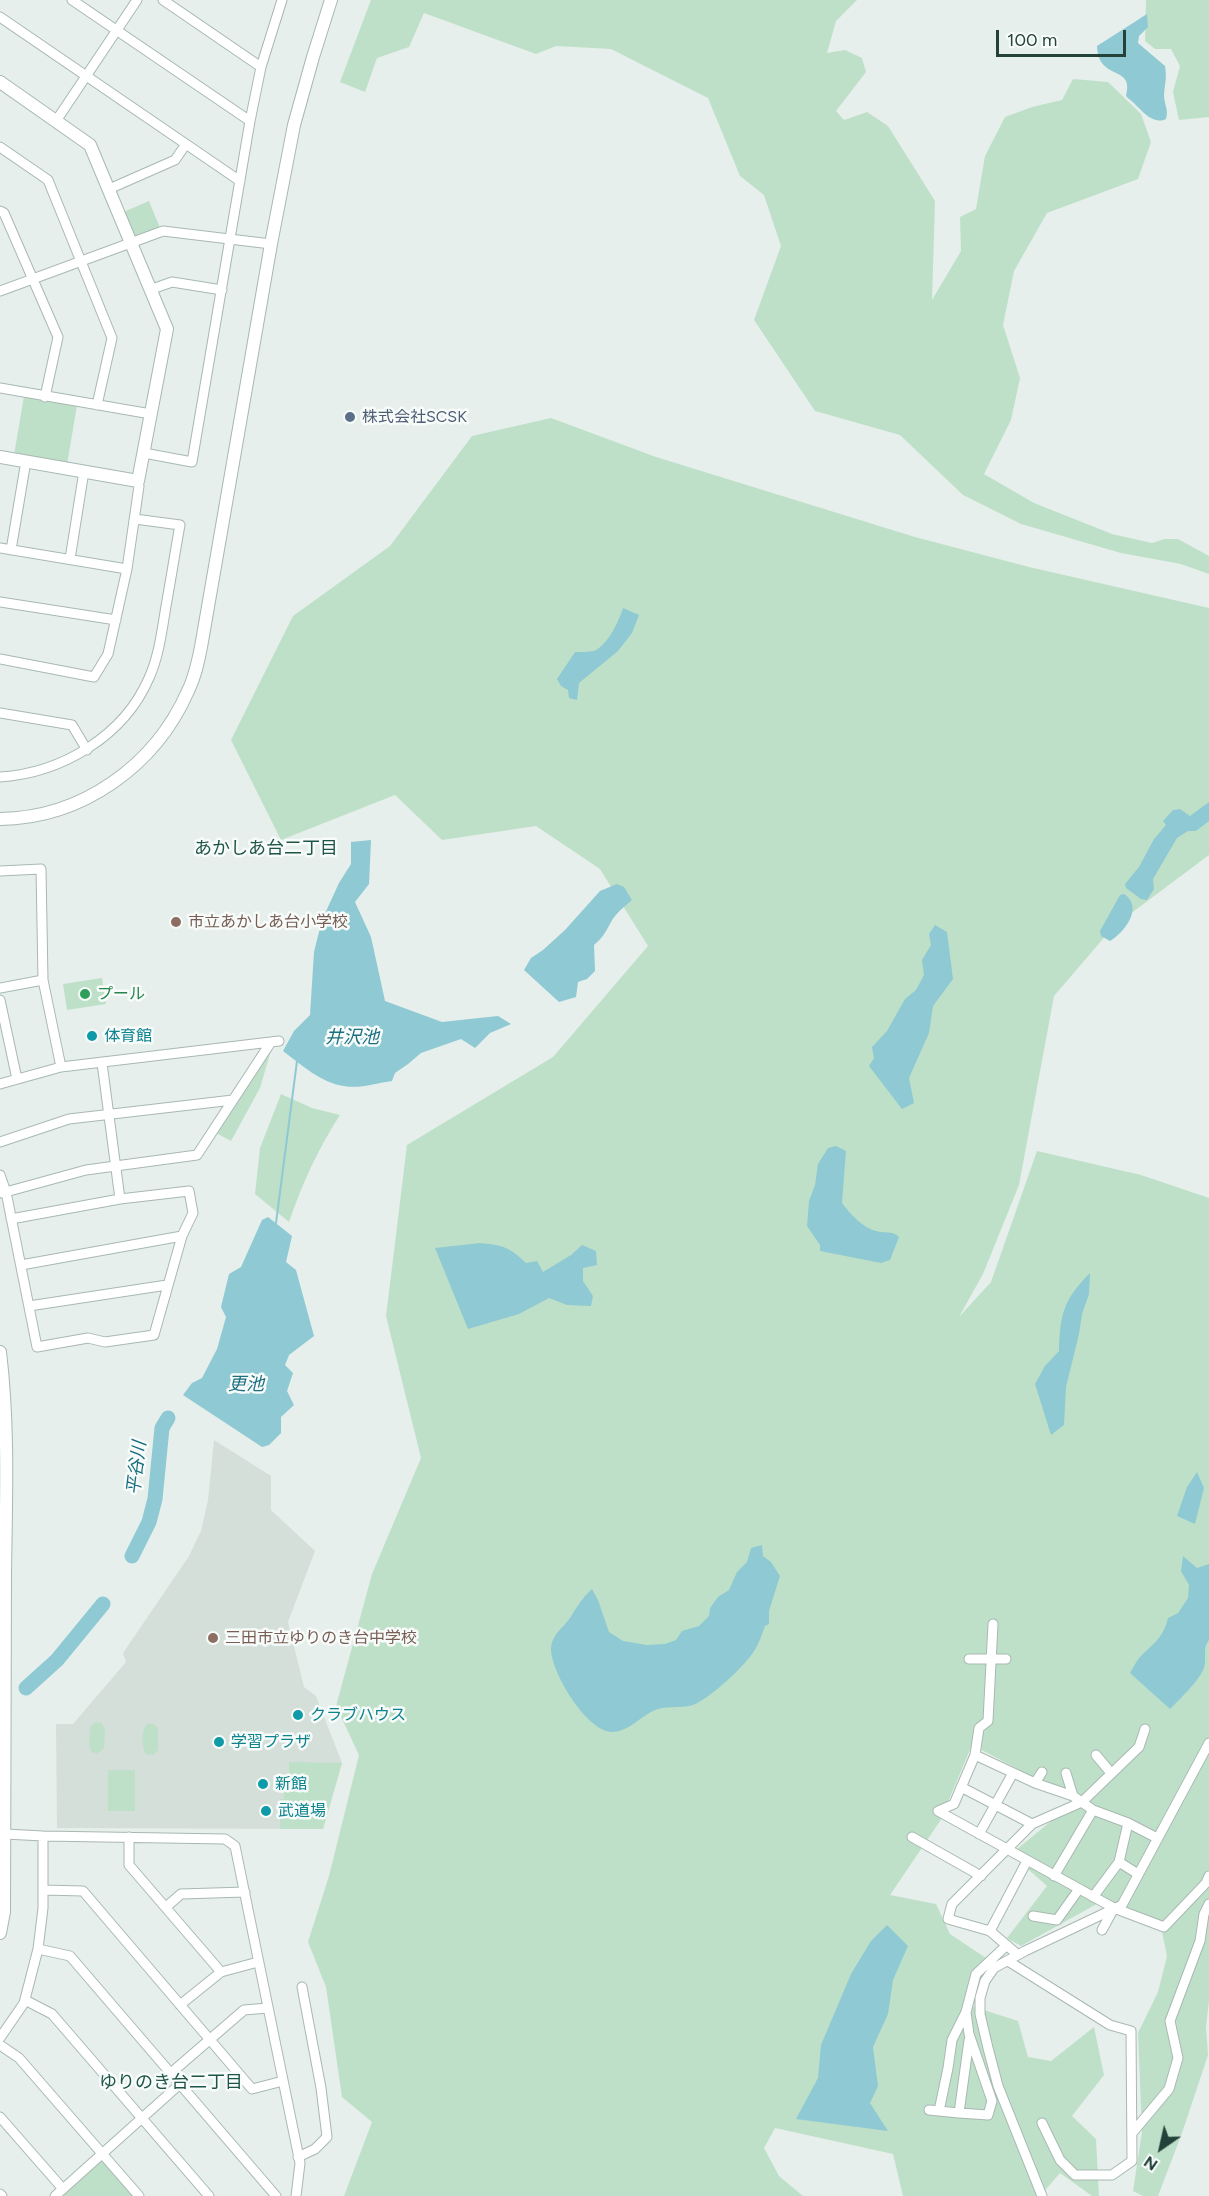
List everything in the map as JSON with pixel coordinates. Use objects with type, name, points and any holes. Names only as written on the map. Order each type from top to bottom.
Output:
[{"type":"street","points":[[72,0],[250,122]]},
{"type":"street","points":[[56,122],[137,0]]},
{"type":"street","points":[[163,0],[261,67]]},
{"type":"street","points":[[144,453],[192,462],[250,122],[261,67],[282,0]]},
{"type":"street","points":[[0,819],[25,819],[50,813],[100,792],[121,778],[157,743],[167,730],[189,690],[201,647],[294,125],[331,0]]},
{"type":"street","points":[[0,17],[240,181]]},
{"type":"street","points":[[0,82],[90,145],[167,329],[138,481],[140,486],[127,569],[108,654],[94,677],[0,659]]},
{"type":"street","points":[[109,189],[175,160],[186,144]]},
{"type":"street","points":[[0,147],[48,180],[111,338],[97,405]]},
{"type":"street","points":[[0,211],[4,213],[58,337],[45,396]]},
{"type":"street","points":[[0,291],[163,231],[271,244]]},
{"type":"street","points":[[152,289],[172,282],[222,290]]},
{"type":"street","points":[[0,388],[151,414]]},
{"type":"street","points":[[0,457],[138,481]]},
{"type":"street","points":[[11,550],[26,461]]},
{"type":"street","points":[[70,559],[84,471]]},
{"type":"street","points":[[0,777],[22,776],[55,765],[87,750],[119,724],[150,677],[161,638],[180,525],[135,519]]},
{"type":"street","points":[[0,548],[127,569]]},
{"type":"street","points":[[0,602],[116,620]]},
{"type":"street","points":[[0,713],[72,725],[87,750]]},
{"type":"street","points":[[0,871],[41,869],[43,980],[61,1067]]},
{"type":"street","points":[[0,987],[43,980]]},
{"type":"street","points":[[0,1000],[17,1079]]},
{"type":"street","points":[[0,1084],[61,1067],[275,1042],[197,1155],[86,1170],[3,1193]]},
{"type":"street","points":[[102,1063],[120,1199]]},
{"type":"street","points":[[0,1142],[69,1119],[234,1100]]},
{"type":"street","points":[[0,1174],[3,1193],[12,1219],[38,1347],[88,1338],[105,1342],[154,1335],[182,1236],[193,1213],[189,1191],[120,1199],[12,1219]]},
{"type":"street","points":[[21,1265],[182,1236]]},
{"type":"street","points":[[29,1306],[167,1285]]},
{"type":"street","points":[[0,1352],[5,1671],[4,1912],[0,1933]]},
{"type":"street","points":[[993,1624],[988,1721],[979,1728],[975,1755],[954,1804],[938,1811],[1114,1908],[1164,1927],[1206,1883],[1209,1876]]},
{"type":"street","points":[[969,1659],[1006,1659]]},
{"type":"street","points":[[1018,1955],[990,1931],[948,1919],[952,1904],[1032,1824],[1082,1802],[1139,1747],[1145,1729]]},
{"type":"street","points":[[1042,2196],[998,2086],[980,2014],[980,1998],[985,1981],[994,1968],[1122,1905],[1209,1743]]},
{"type":"street","points":[[975,1755],[1035,1783],[1073,1796],[1093,1810],[1128,1823],[1157,1838]]},
{"type":"street","points":[[1096,1755],[1111,1773]]},
{"type":"street","points":[[1035,1783],[1042,1772]]},
{"type":"street","points":[[979,1834],[1013,1773]]},
{"type":"street","points":[[1066,1773],[1073,1796]]},
{"type":"street","points":[[961,1787],[1032,1824]]},
{"type":"street","points":[[1054,1876],[1093,1810]]},
{"type":"street","points":[[1093,1897],[1119,1862],[1128,1823]]},
{"type":"street","points":[[5,1834],[225,1839],[235,1846],[298,2157],[299,2179],[296,2196]]},
{"type":"street","points":[[0,2038],[25,2000],[38,1949],[44,1890],[42,1836]]},
{"type":"street","points":[[129,1837],[129,1864],[221,1972]]},
{"type":"street","points":[[912,1837],[981,1876]]},
{"type":"street","points":[[990,1931],[1027,1861]]},
{"type":"street","points":[[1119,1862],[1138,1874]]},
{"type":"street","points":[[1033,1916],[1057,1920],[1079,1889]]},
{"type":"street","points":[[44,1890],[83,1891],[252,2089],[283,2081]]},
{"type":"street","points":[[166,1907],[181,1894],[245,1892]]},
{"type":"street","points":[[1132,2133],[1169,2089],[1178,2058],[1170,2021],[1200,1941],[1204,1914],[1209,1904]]},
{"type":"street","points":[[1102,1930],[1114,1908]]},
{"type":"street","points":[[966,2012],[969,2034],[992,2101],[988,2115],[934,2111],[948,2068],[952,2040],[966,2012],[976,1974],[1007,1945]]},
{"type":"street","points":[[38,1949],[70,1956],[276,2196]]},
{"type":"street","points":[[1008,1961],[1110,2025],[1131,2031],[1132,2161],[1112,2175],[1075,2175],[1060,2160],[1042,2122]]},
{"type":"street","points":[[180,2005],[221,1972],[258,1962]]},
{"type":"street","points":[[298,2157],[315,2149],[327,2137],[321,2088],[302,1988]]},
{"type":"street","points":[[25,2000],[52,2014],[209,2196]]},
{"type":"street","points":[[171,2073],[244,2010],[268,2007]]},
{"type":"street","points":[[959,2113],[969,2034]]},
{"type":"street","points":[[0,2046],[19,2058],[136,2195]]},
{"type":"street","points":[[965,2076],[984,2080]]},
{"type":"street","points":[[54,2196],[103,2155],[180,2084]]},
{"type":"street","points":[[0,2117],[63,2189]]},
{"type":"shaded area","name":"三田市立ゆりのき台中学校","points":[[214,1440],[271,1476],[271,1510],[315,1551],[288,1622],[304,1687],[316,1696],[342,1763],[323,1829],[57,1828],[56,1724],[73,1724],[126,1662],[123,1653],[189,1556],[201,1531],[208,1500]]},
{"type":"green space","points":[[371,0],[857,0],[836,21],[827,53],[845,50],[862,58],[866,72],[836,111],[844,120],[867,112],[888,126],[935,201],[932,300],[961,251],[960,217],[976,209],[985,156],[1005,117],[1032,107],[1062,100],[1073,79],[1108,82],[1141,114],[1151,142],[1138,179],[1047,213],[1014,271],[1003,325],[1020,378],[1011,420],[984,474],[1034,503],[1112,534],[1152,543],[1165,539],[1178,539],[1209,556],[1209,574],[1181,564],[1121,553],[1021,524],[963,495],[900,435],[815,411],[754,320],[781,246],[764,195],[740,176],[708,98],[611,49],[556,46],[536,54],[424,13],[409,47],[377,58],[365,92],[340,82]]},
{"type":"green space","points":[[1146,0],[1209,0],[1209,117],[1179,120],[1173,92],[1180,66],[1171,49],[1155,49],[1145,41]]},
{"type":"green space","points":[[149,201],[160,228],[132,243],[119,214]]},
{"type":"green space","points":[[24,396],[77,405],[67,465],[14,455]]},
{"type":"green space","points":[[551,418],[656,457],[915,537],[1029,567],[1209,608],[1209,855],[1114,926],[1054,996],[1019,1185],[983,1274],[959,1317],[991,1282],[1037,1151],[1141,1175],[1209,1198],[1209,2000],[1206,2027],[1208,2055],[1158,2196],[1143,2196],[1133,2191],[1142,2132],[1138,2033],[1158,1992],[1167,1956],[1162,1932],[1104,1900],[1021,1946],[1007,1938],[1047,1886],[1011,1854],[1077,1800],[972,1745],[940,1821],[890,1895],[936,1904],[950,1934],[989,1960],[965,2004],[1018,2021],[1028,2057],[1051,2061],[1094,2027],[1104,2075],[1072,2116],[1096,2139],[1099,2196],[1092,2196],[1060,2173],[1040,2196],[903,2196],[893,2154],[775,2128],[764,2148],[779,2176],[803,2196],[344,2196],[372,2122],[342,2097],[326,1987],[308,1942],[329,1876],[359,1755],[336,1706],[372,1574],[421,1458],[386,1316],[407,1145],[553,1057],[648,946],[600,869],[536,826],[442,840],[395,795],[281,840],[231,740],[293,616],[390,546],[472,436]]},
{"type":"green space","name":"プール","points":[[102,978],[106,1004],[67,1010],[63,984]]},
{"type":"green space","points":[[272,1047],[260,1088],[231,1141],[216,1133]]},
{"type":"green space","points":[[281,1094],[312,1108],[340,1115],[311,1167],[289,1222],[255,1194],[260,1148]]},
{"type":"green space","points":[[95,1722],[102,1723],[105,1730],[104,1748],[97,1754],[92,1752],[89,1746],[90,1727]]},
{"type":"green space","points":[[147,1724],[154,1724],[158,1729],[158,1750],[153,1755],[146,1754],[143,1747],[142,1739]]},
{"type":"green space","points":[[289,1762],[342,1763],[323,1829],[280,1829],[280,1799],[284,1799],[284,1779],[289,1779]]},
{"type":"green space","points":[[108,1770],[135,1770],[135,1811],[108,1811]]},
{"type":"green space","points":[[103,2155],[136,2193],[132,2196],[55,2196]]},
{"type":"water","points":[[1147,14],[1148,27],[1139,36],[1138,43],[1165,66],[1164,95],[1167,116],[1166,119],[1161,120],[1155,120],[1146,115],[1126,96],[1125,80],[1103,64],[1097,46]]},
{"type":"water","points":[[623,608],[639,615],[632,633],[618,651],[579,683],[577,700],[569,698],[568,690],[561,686],[557,679],[575,652],[594,651],[604,644],[616,626]]},
{"type":"water","points":[[1209,802],[1209,821],[1196,831],[1188,831],[1177,838],[1153,879],[1154,889],[1147,900],[1141,899],[1126,888],[1125,884],[1139,867],[1154,839],[1166,825],[1163,821],[1173,810],[1180,809],[1190,816]]},
{"type":"water","name":"井沢池","points":[[371,840],[369,884],[355,902],[371,937],[385,1001],[442,1022],[498,1016],[511,1024],[490,1033],[475,1048],[461,1039],[421,1053],[395,1073],[392,1081],[350,1087],[327,1081],[283,1051],[294,1031],[310,1015],[314,952],[322,920],[339,883],[351,864],[351,842]]},
{"type":"water","points":[[617,884],[624,887],[632,900],[620,910],[594,945],[595,971],[587,979],[578,982],[576,997],[559,1002],[524,970],[531,958],[565,930],[600,891]]},
{"type":"water","points":[[1124,894],[1130,899],[1132,906],[1130,919],[1121,932],[1110,941],[1101,936],[1100,931],[1120,895]]},
{"type":"water","points":[[935,925],[947,932],[953,979],[933,1006],[929,1033],[909,1078],[914,1103],[902,1109],[869,1066],[874,1058],[872,1047],[887,1031],[905,999],[916,990],[924,975],[922,960],[931,945],[929,934]]},
{"type":"water","points":[[836,1146],[846,1151],[842,1203],[866,1227],[899,1237],[890,1260],[881,1263],[820,1251],[820,1245],[807,1226],[809,1201],[815,1185],[818,1164],[828,1148]]},
{"type":"water","name":"更池","points":[[268,1217],[292,1236],[286,1262],[296,1270],[314,1336],[289,1355],[285,1365],[293,1373],[287,1391],[294,1405],[281,1417],[281,1433],[269,1445],[262,1447],[183,1395],[192,1383],[202,1378],[217,1349],[226,1317],[221,1307],[229,1274],[241,1267],[262,1220]]},
{"type":"water","points":[[480,1243],[505,1248],[526,1263],[537,1261],[543,1272],[571,1255],[582,1245],[596,1251],[597,1265],[583,1268],[583,1281],[593,1296],[591,1306],[567,1305],[549,1298],[519,1314],[468,1329],[435,1248]]},
{"type":"water","points":[[1090,1273],[1089,1294],[1082,1314],[1066,1387],[1064,1425],[1051,1435],[1035,1384],[1045,1366],[1059,1351],[1060,1327],[1065,1309],[1074,1292]]},
{"type":"water","points":[[1197,1472],[1204,1488],[1195,1524],[1177,1516],[1187,1487]]},
{"type":"water","points":[[762,1545],[763,1556],[771,1562],[780,1576],[769,1611],[769,1624],[765,1626],[750,1657],[726,1681],[700,1702],[683,1707],[657,1709],[629,1727],[618,1731],[602,1729],[581,1711],[563,1685],[552,1658],[551,1648],[556,1635],[588,1592],[592,1589],[598,1600],[609,1632],[623,1641],[647,1645],[665,1644],[676,1640],[682,1631],[699,1626],[709,1616],[710,1608],[718,1597],[729,1590],[737,1572],[747,1562],[751,1548]]},
{"type":"water","points":[[1183,1556],[1197,1568],[1209,1564],[1209,1640],[1202,1673],[1170,1709],[1130,1673],[1140,1657],[1159,1638],[1168,1618],[1178,1613],[1188,1598],[1189,1585],[1181,1571]]},
{"type":"water","points":[[887,1925],[908,1946],[893,1980],[888,2014],[873,2047],[878,2086],[870,2103],[888,2131],[796,2119],[818,2078],[821,2045],[851,1974],[871,1941]]},
{"type":"waterway","points":[[276,1223],[297,1061]]},
{"type":"waterway","name":"平谷川","points":[[132,1556],[149,1522],[155,1499],[162,1428],[168,1418]]},
{"type":"waterway","name":"平谷川","points":[[26,1688],[57,1660],[103,1604]]},
{"type":"place","name":"株式会社SCSK","points":[[350,417]]},
{"type":"place","name":"市立あかしあ台小学校","points":[[176,922]]},
{"type":"place","name":"プール","points":[[85,994]]},
{"type":"place","name":"体育館","points":[[92,1036]]},
{"type":"place","name":"三田市立ゆりのき台中学校","points":[[213,1638]]},
{"type":"place","name":"クラブハウス","points":[[298,1715]]},
{"type":"place","name":"学習プラザ","points":[[219,1742]]},
{"type":"place","name":"新館","points":[[263,1784]]},
{"type":"place","name":"武道場","points":[[266,1811]]},
{"type":"district","name":"あかしあ台二丁目","points":[[266,849]]},
{"type":"district","name":"ゆりのき台二丁目","points":[[171,2083]]}]
